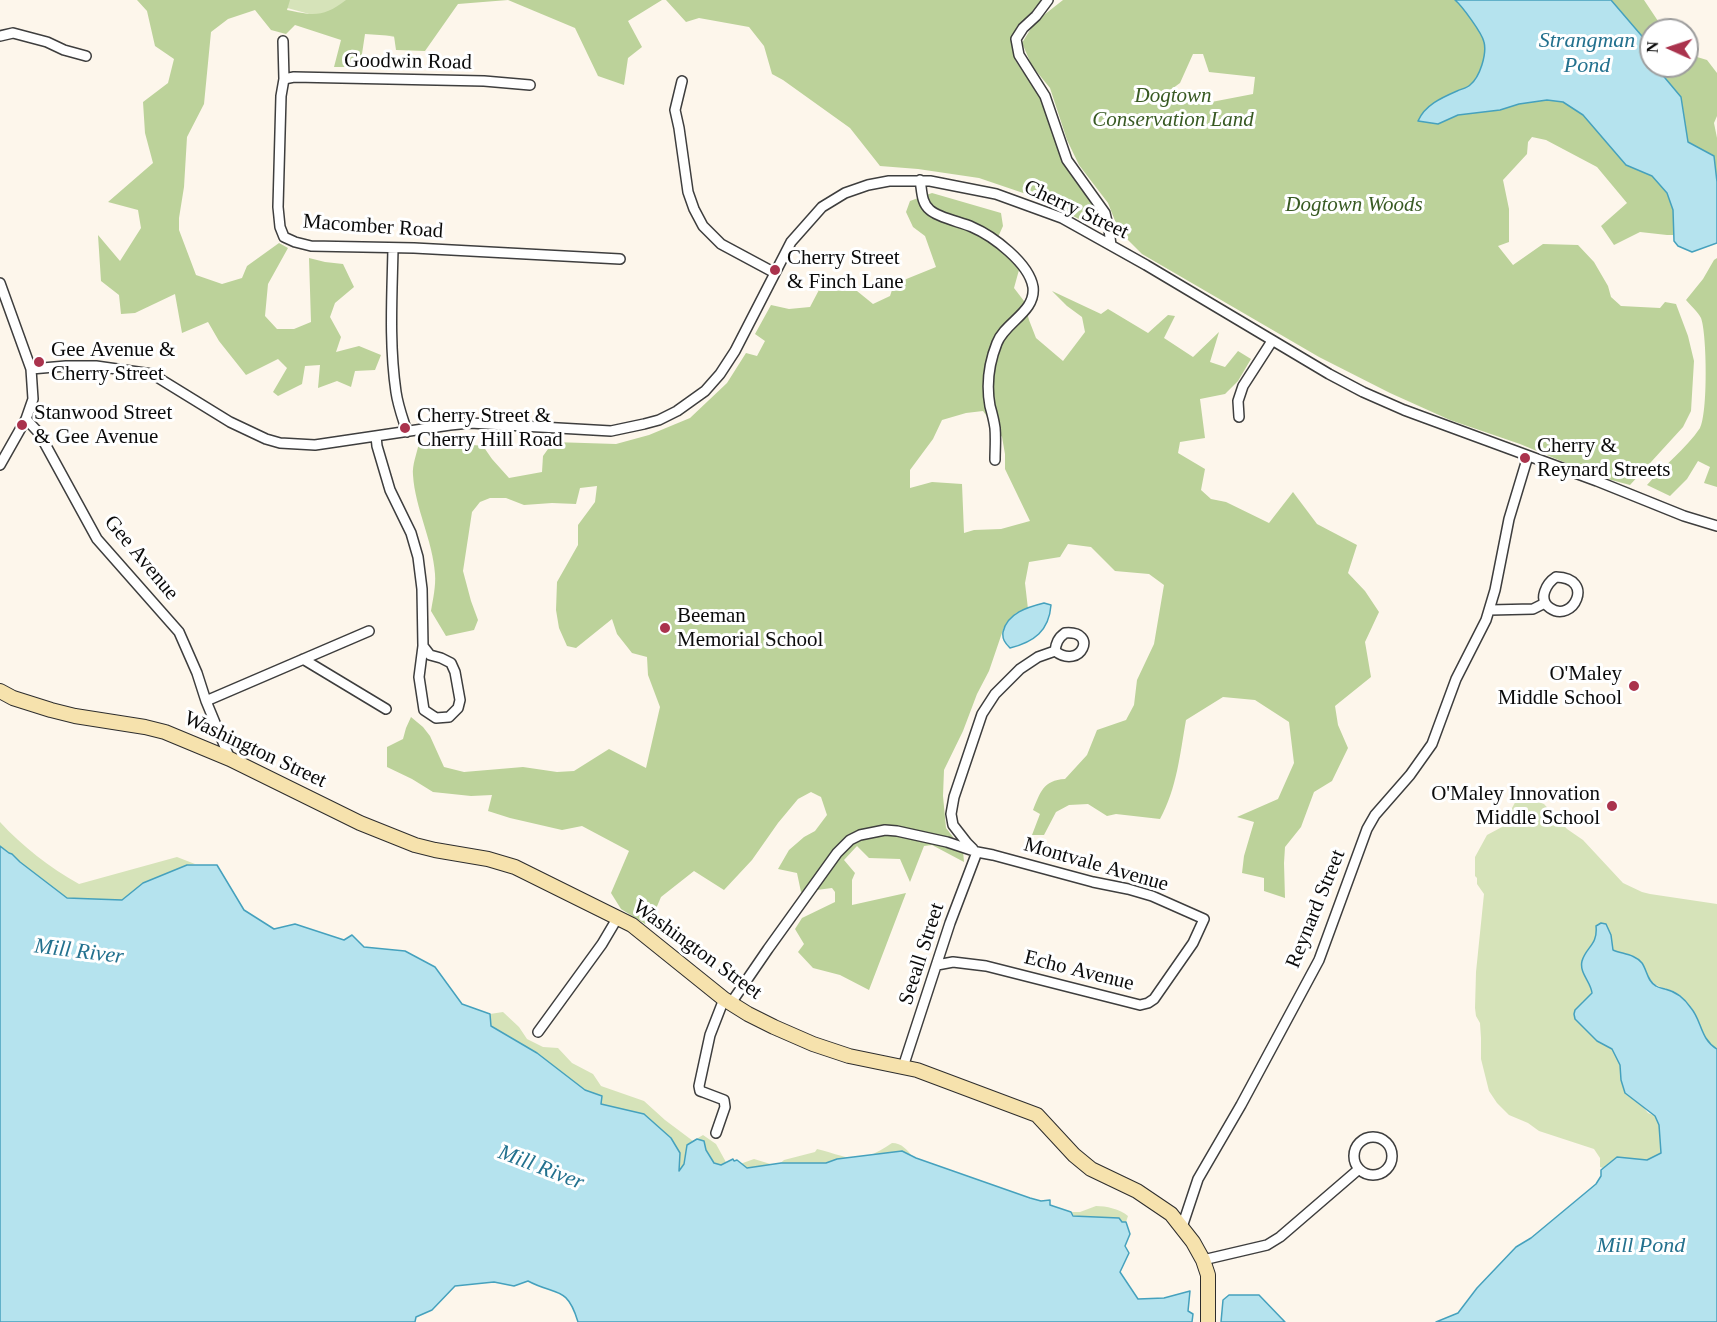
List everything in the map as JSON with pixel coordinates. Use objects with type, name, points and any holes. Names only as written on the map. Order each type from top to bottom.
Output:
[{"type":"main road","name":"Washington Street","points":[[0,691],[13,698],[75,716],[165,732],[230,759],[360,823],[415,845],[488,859],[515,867],[632,925],[727,1001],[748,1014],[813,1044],[849,1056],[917,1070],[1036,1115],[1074,1155],[1091,1169],[1137,1191],[1171,1214],[1182,1227],[1203,1260],[1208,1275],[1208,1322]]},
{"type":"street","points":[[1048,0],[1016,39],[1019,55],[1045,96],[1067,160],[1105,213],[1111,245]]},
{"type":"street","points":[[0,36],[13,33],[47,42],[64,51],[86,57]]},
{"type":"street","name":"Macomber Road","points":[[283,41],[284,79],[281,96],[278,207],[280,227],[284,237],[311,246],[414,248],[620,259]]},
{"type":"street","name":"Goodwin Road","points":[[284,79],[294,77],[484,81],[530,85]]},
{"type":"street","points":[[682,81],[675,110],[688,192],[694,209],[703,226],[721,244],[775,273]]},
{"type":"street","points":[[920,180],[922,196],[930,210],[976,228],[996,242],[1026,269],[1033,289],[1031,302],[998,339],[989,373],[988,386],[995,427],[994,460]]},
{"type":"street","name":"Cherry Street","points":[[31,369],[96,366],[152,374],[230,423],[280,443],[315,445],[470,423],[611,431],[628,429],[659,420],[691,402],[720,374],[735,351],[791,242],[822,207],[844,193],[868,185],[889,181],[920,180],[996,194],[1062,219],[1111,245],[1363,392],[1404,410],[1597,481],[1684,516],[1717,526]]},
{"type":"street","points":[[393,249],[390,316],[392,354],[396,393],[407,432]]},
{"type":"street","points":[[0,283],[31,369],[33,399],[26,420],[0,465]]},
{"type":"street","points":[[1239,417],[1238,401],[1243,386],[1272,341]]},
{"type":"street","name":"Gee Avenue","points":[[26,420],[39,433],[97,539],[179,632],[230,759]]},
{"type":"street","points":[[376,436],[376,446],[390,490],[411,533],[418,557],[422,589],[423,646],[419,677],[424,710],[436,718],[449,717],[458,708],[460,700],[455,672],[451,663],[430,655],[423,646]]},
{"type":"street","name":"Reynard Street","points":[[1182,1227],[1198,1179],[1241,1105],[1319,960],[1367,829],[1375,815],[1410,776],[1432,744],[1456,680],[1490,610],[1509,519],[1528,456]]},
{"type":"street","points":[[1490,610],[1533,609],[1545,603]]},
{"type":"street","points":[[206,702],[369,631]]},
{"type":"street","points":[[977,852],[953,825],[951,814],[954,797],[982,714],[995,694],[1020,669],[1038,657],[1055,651]]},
{"type":"street","points":[[303,659],[386,710]]},
{"type":"street","name":"Montvale Avenue","points":[[716,1133],[725,1107],[724,1100],[700,1091],[699,1086],[710,1035],[727,1001],[837,853],[850,840],[871,832],[885,830],[947,842],[977,852],[1152,896],[1204,919]]},
{"type":"street","name":"Seeall Street","points":[[903,1067],[950,923],[977,852]]},
{"type":"street","points":[[538,1032],[602,944],[618,917]]},
{"type":"street","name":"Echo Avenue","points":[[937,965],[953,962],[986,966],[1140,1005],[1148,1004],[1154,999],[1193,943],[1204,919]]},
{"type":"street","points":[[1375,1137],[1388,1144],[1392,1158],[1386,1171],[1379,1175],[1372,1175],[1359,1169],[1354,1155],[1360,1142],[1375,1137]]},
{"type":"street","points":[[1203,1260],[1267,1245],[1280,1237],[1359,1169]]},
{"type":"green space","points":[[137,0],[290,0],[287,10],[318,14],[331,10],[346,0],[508,0],[458,4],[425,51],[396,50],[394,36],[365,34],[360,67],[334,67],[341,40],[295,25],[286,34],[271,30],[255,10],[228,19],[211,32],[204,104],[187,137],[184,187],[179,218],[179,230],[196,275],[222,284],[242,278],[247,266],[279,243],[288,248],[268,284],[265,316],[277,329],[294,329],[311,322],[309,258],[343,264],[354,287],[335,303],[330,317],[341,337],[336,352],[359,346],[381,355],[375,370],[355,371],[351,387],[337,381],[318,388],[320,365],[305,366],[302,384],[278,396],[273,392],[287,368],[278,359],[246,375],[219,341],[208,322],[182,333],[175,294],[135,313],[121,314],[119,295],[101,281],[98,235],[120,261],[141,228],[138,210],[108,202],[153,163],[145,133],[143,102],[168,83],[174,59],[155,46],[147,11]]},
{"type":"green space","points":[[258,0],[436,0],[419,44]]},
{"type":"green space","points":[[508,0],[662,0],[628,21],[642,47],[628,58],[624,85],[598,76],[575,28]]},
{"type":"green space","points":[[666,0],[1042,0],[1033,12],[1018,25],[1012,36],[1015,60],[1040,97],[1066,167],[1099,214],[1097,223],[1089,224],[1035,197],[979,178],[880,166],[850,128],[772,74],[764,46],[749,27],[699,18],[686,22]]},
{"type":"green space","name":"Dogtown Woods","points":[[1063,0],[1644,0],[1656,18],[1639,18],[1639,78],[1699,78],[1699,58],[1707,60],[1717,73],[1717,116],[1714,123],[1717,138],[1717,235],[1667,235],[1640,232],[1614,245],[1601,226],[1627,203],[1597,167],[1546,140],[1532,137],[1528,142],[1527,154],[1503,180],[1509,209],[1509,242],[1498,246],[1513,265],[1543,244],[1578,245],[1594,262],[1608,286],[1611,297],[1621,306],[1660,308],[1665,302],[1676,304],[1688,336],[1694,361],[1691,411],[1683,427],[1630,485],[1600,477],[1520,444],[1450,420],[1319,357],[1142,254],[1119,231],[1108,203],[1079,165],[1067,140],[1050,88],[1032,66],[1022,43],[1035,22]],"holes":[[[1193,54],[1203,54],[1209,72],[1255,77],[1253,94],[1201,104],[1165,94],[1180,83]]]},
{"type":"green space","points":[[932,193],[1001,213],[1003,226],[994,246],[1002,251],[1019,270],[1014,288],[1024,301],[1036,338],[1063,361],[1085,332],[1082,317],[1052,291],[1101,314],[1108,309],[1148,333],[1168,315],[1175,316],[1164,338],[1193,357],[1219,332],[1210,362],[1225,367],[1238,351],[1251,359],[1238,381],[1225,394],[1200,399],[1205,438],[1180,442],[1178,453],[1205,469],[1201,490],[1211,499],[1226,502],[1269,523],[1293,492],[1317,524],[1357,545],[1348,573],[1365,591],[1379,612],[1365,642],[1371,677],[1335,706],[1338,725],[1348,748],[1332,781],[1314,792],[1301,827],[1285,847],[1285,898],[1264,891],[1264,878],[1242,873],[1244,856],[1254,822],[1237,817],[1278,799],[1294,763],[1289,722],[1255,700],[1223,697],[1186,720],[1174,783],[1160,819],[1116,814],[1107,816],[1088,804],[1069,805],[1056,812],[1044,835],[1032,835],[1040,814],[1033,810],[1043,788],[1052,782],[1065,779],[1087,755],[1097,730],[1126,720],[1134,705],[1137,680],[1154,644],[1164,585],[1149,574],[1115,571],[1091,547],[1068,544],[1060,557],[1029,562],[1025,583],[1028,609],[1016,613],[1004,627],[989,671],[944,770],[943,796],[946,828],[963,850],[964,862],[932,845],[924,846],[910,882],[900,859],[869,858],[857,846],[844,860],[855,873],[852,880],[852,905],[906,893],[869,990],[840,975],[813,968],[798,952],[804,944],[795,929],[802,918],[835,902],[835,892],[832,888],[801,892],[797,873],[778,869],[789,850],[815,831],[827,815],[821,797],[811,792],[798,799],[752,860],[724,890],[694,871],[661,897],[652,918],[645,924],[621,909],[611,893],[629,851],[582,826],[562,830],[488,811],[492,795],[471,796],[433,792],[387,767],[387,747],[403,739],[411,717],[430,736],[444,767],[464,772],[523,767],[557,772],[574,771],[609,749],[646,768],[660,707],[648,675],[647,657],[632,653],[617,634],[612,619],[576,648],[567,646],[559,628],[556,610],[557,582],[578,545],[578,525],[595,502],[597,486],[580,488],[576,504],[524,505],[506,498],[490,498],[480,502],[472,512],[463,571],[478,620],[474,630],[446,636],[431,611],[435,583],[434,562],[417,500],[413,475],[419,443],[445,442],[483,446],[509,478],[542,472],[543,456],[553,442],[616,444],[649,435],[690,418],[727,383],[746,353],[757,356],[765,341],[755,334],[771,305],[789,309],[810,307],[820,288],[857,291],[873,304],[890,296],[894,284],[936,267],[925,236],[913,227],[906,212],[910,201]],"holes":[[[983,411],[1002,437],[1005,469],[1030,521],[1001,529],[974,530],[964,533],[962,484],[932,482],[910,488],[910,470],[933,439],[942,420]]]},
{"type":"green space","points":[[1717,258],[1717,487],[1704,483],[1710,467],[1698,461],[1687,479],[1670,496],[1647,485],[1688,443],[1700,428],[1703,420],[1706,374],[1705,340],[1701,318],[1686,300]]},
{"type":"green space","points":[[1519,795],[1544,804],[1567,829],[1583,840],[1623,883],[1650,894],[1717,904],[1717,1049],[1707,1040],[1695,1013],[1684,999],[1652,981],[1643,964],[1613,950],[1611,935],[1597,935],[1582,961],[1591,993],[1582,1002],[1597,1041],[1612,1049],[1620,1065],[1621,1080],[1648,1113],[1655,1116],[1659,1125],[1661,1153],[1647,1160],[1617,1157],[1603,1168],[1600,1167],[1600,1158],[1594,1149],[1539,1131],[1528,1123],[1509,1115],[1489,1091],[1481,1059],[1480,1023],[1475,1008],[1476,972],[1484,894],[1475,876],[1475,857],[1487,835],[1502,827]]},
{"type":"green space","points":[[0,822],[37,856],[79,884],[177,857],[195,864],[187,865],[143,883],[117,904],[84,911],[0,849]]},
{"type":"green space","points":[[503,1012],[519,1027],[527,1039],[543,1047],[558,1048],[572,1063],[593,1074],[601,1086],[644,1101],[693,1141],[703,1135],[716,1144],[727,1164],[717,1168],[678,1172],[644,1114],[599,1106],[491,1028],[490,1014]]},
{"type":"green space","points":[[892,1143],[906,1149],[913,1157],[754,1182],[740,1164],[754,1159],[777,1166],[784,1160],[815,1152],[817,1149],[848,1158],[863,1158]]},
{"type":"green space","points":[[1096,1206],[1121,1211],[1128,1216],[1126,1222],[1079,1222],[1071,1212],[1080,1212]]},
{"type":"water","name":"Strangman Pond","points":[[1455,0],[1611,0],[1639,33],[1639,78],[1665,78],[1681,97],[1688,142],[1714,156],[1717,182],[1717,243],[1692,252],[1678,246],[1674,241],[1673,210],[1667,193],[1652,176],[1626,165],[1583,115],[1563,102],[1547,100],[1519,104],[1500,110],[1458,115],[1438,124],[1418,121],[1434,103],[1470,85],[1477,77],[1482,65],[1484,42]]},
{"type":"water","points":[[1044,603],[1051,605],[1050,614],[1039,634],[1033,639],[1010,648],[1004,641],[1005,625],[1025,609]]},
{"type":"water","name":"Mill River","points":[[0,846],[67,898],[122,900],[143,883],[187,865],[217,865],[244,910],[274,929],[295,924],[344,940],[352,935],[364,947],[405,951],[435,967],[462,1004],[490,1014],[491,1026],[537,1053],[585,1090],[602,1096],[601,1104],[644,1114],[671,1138],[680,1153],[679,1171],[684,1164],[687,1145],[697,1139],[704,1141],[706,1150],[714,1163],[721,1165],[733,1159],[747,1168],[781,1163],[826,1163],[837,1159],[902,1151],[1030,1198],[1041,1201],[1050,1200],[1050,1205],[1071,1212],[1073,1216],[1119,1218],[1122,1222],[1126,1222],[1130,1234],[1125,1246],[1129,1253],[1120,1272],[1138,1299],[1164,1298],[1190,1291],[1188,1311],[1193,1314],[1192,1322],[578,1322],[574,1310],[565,1297],[528,1281],[514,1286],[494,1282],[455,1286],[432,1310],[416,1317],[415,1322],[0,1322]]},
{"type":"water","name":"Mill Pond","points":[[1601,923],[1606,924],[1611,935],[1613,950],[1639,960],[1653,984],[1683,998],[1695,1013],[1707,1040],[1717,1049],[1717,1322],[1436,1322],[1458,1313],[1477,1288],[1516,1247],[1531,1238],[1596,1184],[1601,1176],[1601,1170],[1617,1157],[1647,1160],[1661,1153],[1659,1125],[1655,1116],[1625,1093],[1620,1065],[1612,1049],[1597,1041],[1575,1019],[1575,1010],[1592,993],[1582,970],[1582,961],[1594,942],[1596,926]]},
{"type":"water","points":[[1229,1295],[1259,1295],[1285,1322],[1221,1322],[1223,1300]]},
{"type":"place","name":"Cherry Street & Finch Lane","points":[[775,270]]},
{"type":"place","name":"Gee Avenue & Cherry Street","points":[[39,362]]},
{"type":"place","name":"Stanwood Street & Gee Avenue","points":[[22,425]]},
{"type":"place","name":"Cherry Street & Cherry Hill Road","points":[[405,428]]},
{"type":"place","name":"Cherry & Reynard Streets","points":[[1525,458]]},
{"type":"place","name":"Beeman Memorial School","points":[[665,628]]},
{"type":"place","name":"O'Maley Middle School","points":[[1634,686]]},
{"type":"place","name":"O'Maley Innovation Middle School","points":[[1612,806]]},
{"type":"park label","name":"Dogtown Conservation Land","points":[[1173,108]]}]
